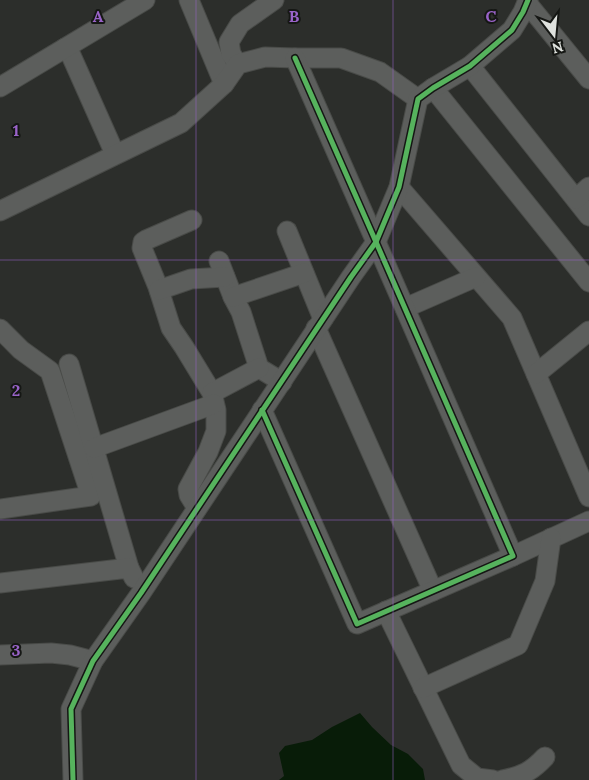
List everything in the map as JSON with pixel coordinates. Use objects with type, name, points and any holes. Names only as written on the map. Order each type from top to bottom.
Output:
[{"type":"street","points":[[0,87],[145,0]]},
{"type":"street","points":[[189,0],[224,84]]},
{"type":"street","points":[[238,64],[231,54],[229,42],[240,24],[274,0]]},
{"type":"street","points":[[73,780],[71,709],[93,661],[141,593],[376,242],[399,187],[418,100],[433,88],[470,66],[512,30],[528,2],[589,79]]},
{"type":"street","points":[[65,48],[70,53],[115,154]]},
{"type":"street","points":[[0,210],[181,123],[224,84],[238,64],[265,57],[341,58],[380,72],[418,100]]},
{"type":"street","points":[[294,58],[512,556]]},
{"type":"street","points":[[470,66],[582,193],[589,216]]},
{"type":"street","points":[[433,88],[589,282]]},
{"type":"street","points":[[399,187],[512,318],[589,498]]},
{"type":"street","points":[[192,220],[143,242],[142,248],[159,290],[171,328],[213,398],[216,431],[208,452],[188,489],[189,495],[197,508]]},
{"type":"street","points":[[287,231],[304,273],[320,324],[433,591]]},
{"type":"street","points":[[159,290],[222,269],[233,298],[241,312],[259,368],[282,382]]},
{"type":"street","points":[[233,298],[304,273]]},
{"type":"street","points":[[405,308],[476,277]]},
{"type":"street","points":[[0,329],[21,350],[50,371],[91,496],[0,509]]},
{"type":"street","points":[[536,374],[589,331]]},
{"type":"street","points":[[69,364],[129,568],[141,593]]},
{"type":"street","points":[[94,448],[213,398],[259,368]]},
{"type":"street","points":[[262,410],[357,624],[589,521]]},
{"type":"street","points":[[423,688],[518,644],[545,581],[552,538]]},
{"type":"street","points":[[0,583],[129,568]]},
{"type":"street","points":[[386,611],[461,765],[477,778],[493,780]]},
{"type":"street","points":[[0,655],[50,653],[70,655],[93,661]]},
{"type":"street","points":[[502,780],[516,777],[534,768],[545,757]]},
{"type":"shaded area","points":[[360,713],[391,745],[408,754],[423,769],[425,780],[279,780],[284,776],[279,753],[285,746],[312,740],[332,727]]},
{"type":"cycle path","points":[[73,780],[71,709],[93,661],[141,593],[376,242],[399,187],[418,99],[470,66],[512,30],[528,0]]},
{"type":"cycle path","points":[[262,410],[357,624],[513,556],[295,58]]}]
